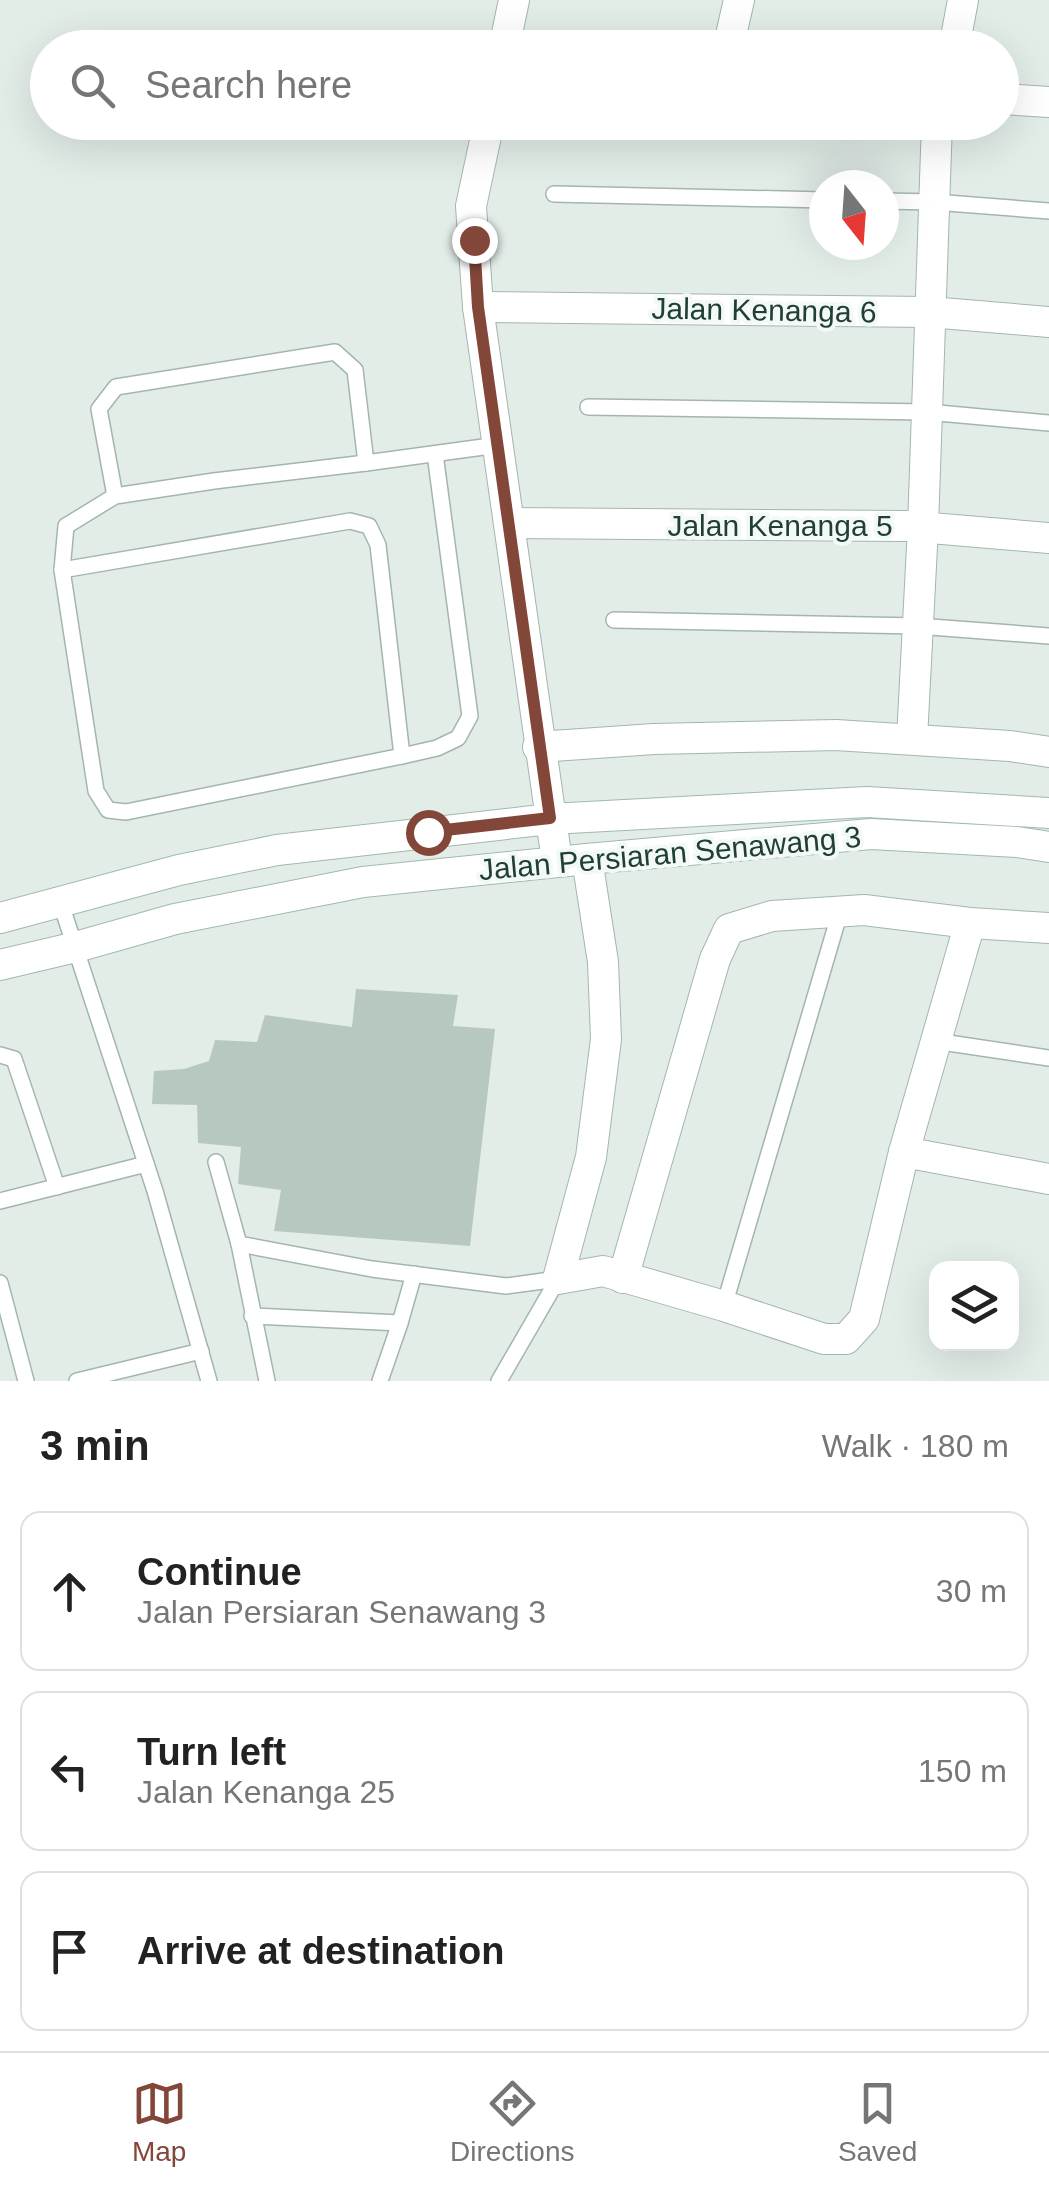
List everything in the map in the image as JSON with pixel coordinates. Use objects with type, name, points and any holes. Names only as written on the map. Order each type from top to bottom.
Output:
[{"type":"street","points":[[508,30],[514,0]]},
{"type":"street","points":[[732,30],[739,0]]},
{"type":"street","points":[[957,30],[963,0]]},
{"type":"street","points":[[1019,100],[1049,102]]},
{"type":"street","points":[[484,140],[471,206],[478,307],[539,746],[550,818],[572,860],[604,962],[606,1039],[590,1156],[558,1279],[603,1271],[824,1340],[846,1339],[864,1320],[904,1152],[970,923]]},
{"type":"street","points":[[912,740],[924,527],[936,140]]},
{"type":"street","name":"Jalan Kenanga 6","points":[[478,307],[929,312],[1049,322]]},
{"type":"street","name":"Jalan Kenanga 5","points":[[510,523],[924,527],[1049,538]]},
{"type":"street","points":[[539,746],[836,735],[1049,752]]},
{"type":"street","name":"Jalan Persiaran Senawang 3","points":[[0,918],[179,870],[277,850],[550,818],[867,802],[1049,813]]},
{"type":"street","name":"Jalan Persiaran Senawang 3","points":[[0,964],[176,919],[363,882],[870,834],[1049,846]]},
{"type":"street","points":[[623,1278],[714,959],[730,929],[772,916],[864,910],[1049,928]]},
{"type":"street","points":[[904,1152],[1049,1179]]},
{"type":"lane","points":[[554,194],[809,200]]},
{"type":"lane","points":[[899,201],[1049,211]]},
{"type":"lane","points":[[115,496],[99,409],[116,387],[334,352],[355,370],[366,463]]},
{"type":"lane","points":[[588,406],[927,412],[1049,423]]},
{"type":"lane","points":[[435,454],[470,716],[458,738],[438,748],[402,756],[126,812],[108,810],[96,792],[62,570],[66,526],[115,496],[214,481],[498,446]]},
{"type":"lane","points":[[62,570],[350,520],[369,526],[378,545],[402,756]]},
{"type":"lane","points":[[614,620],[918,626],[1049,636]]},
{"type":"lane","points":[[60,901],[146,1164],[209,1381]]},
{"type":"lane","points":[[724,1306],[840,912]]},
{"type":"lane","points":[[935,1040],[1049,1058]]},
{"type":"lane","points":[[0,1056],[14,1060],[57,1187]]},
{"type":"lane","points":[[216,1162],[239,1244],[267,1381]]},
{"type":"lane","points":[[0,1201],[146,1164]]},
{"type":"lane","points":[[239,1244],[372,1269],[506,1286],[558,1279]]},
{"type":"lane","points":[[380,1381],[414,1274]]},
{"type":"lane","points":[[499,1381],[558,1279]]},
{"type":"lane","points":[[0,1283],[26,1381]]},
{"type":"lane","points":[[252,1316],[400,1323]]},
{"type":"lane","points":[[77,1381],[200,1351]]},
{"type":"building","points":[[356,989],[458,995],[453,1026],[495,1029],[470,1246],[274,1231],[281,1190],[238,1184],[241,1147],[198,1143],[197,1105],[152,1104],[154,1071],[184,1069],[209,1061],[215,1040],[257,1042],[265,1015],[352,1027]]},
{"type":"route","points":[[428,832],[550,818],[478,307],[474,240]]}]
